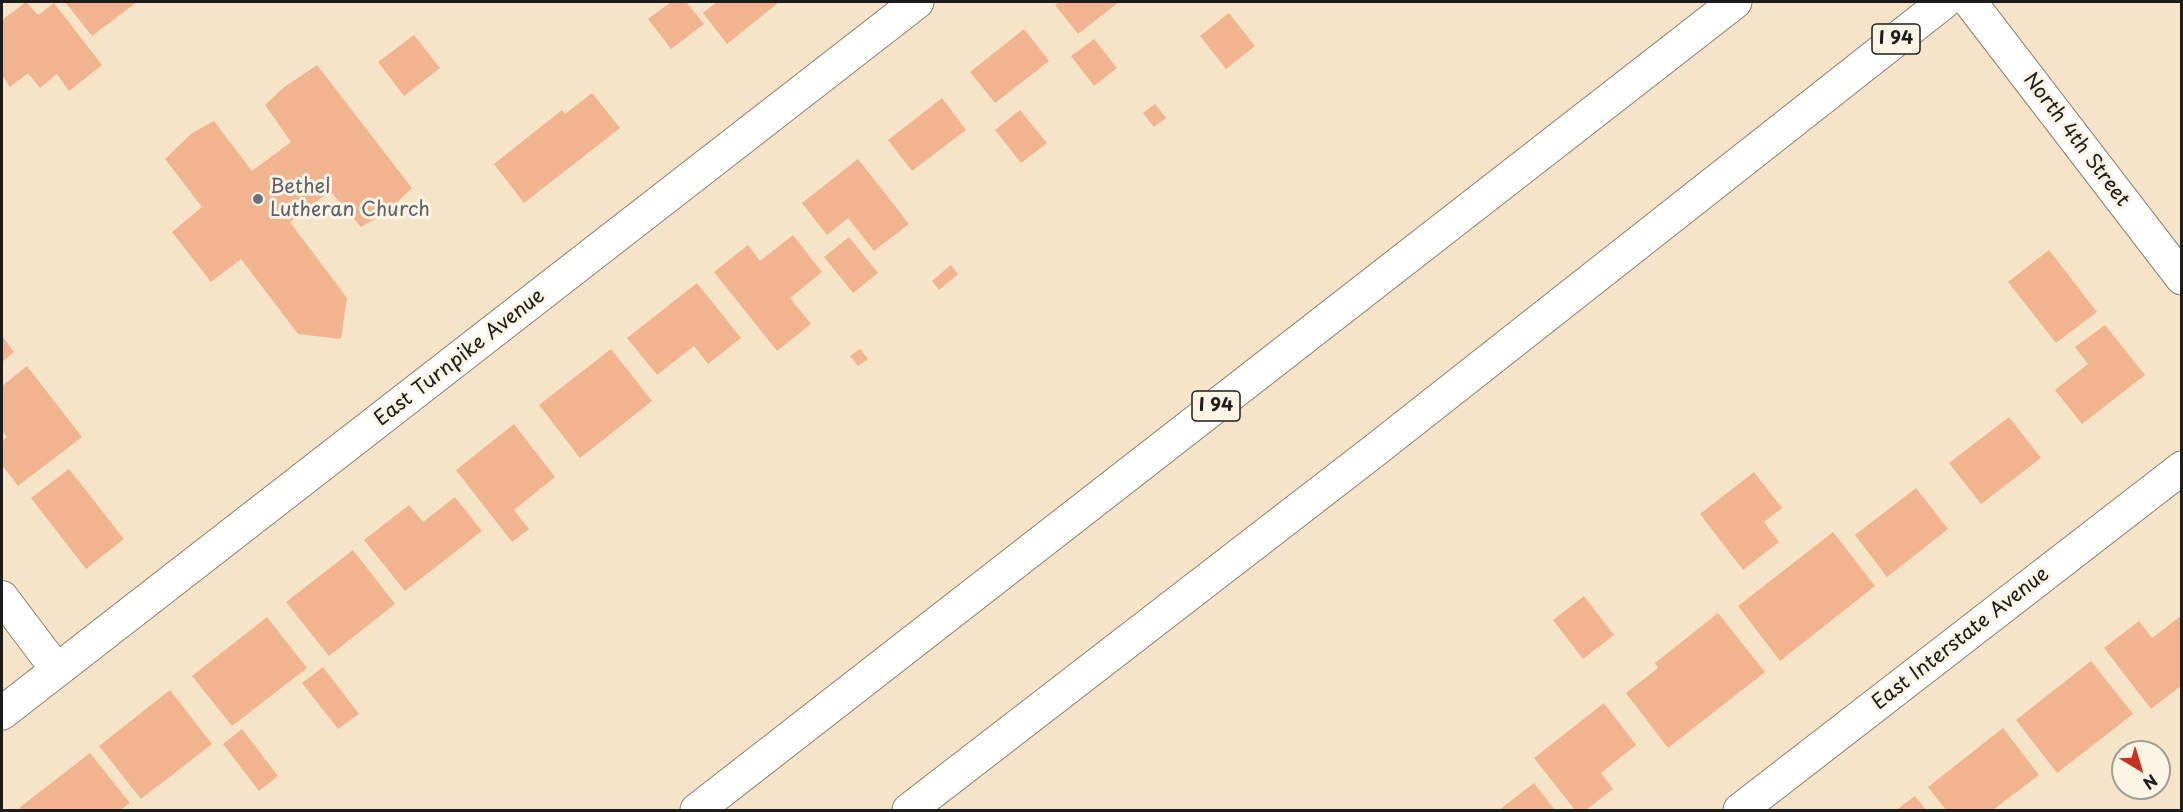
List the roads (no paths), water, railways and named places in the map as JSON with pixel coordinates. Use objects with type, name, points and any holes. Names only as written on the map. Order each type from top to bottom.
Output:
[{"type":"main road","name":"I 94","points":[[697,810],[1735,2]]},
{"type":"main road","name":"I 94","points":[[909,810],[1374,451],[1944,2]]},
{"type":"main road","name":"North 4th Street","points":[[1970,2],[2181,278]]},
{"type":"main road","name":"East Turnpike Avenue","points":[[2,713],[903,6]]},
{"type":"main road","name":"East Interstate Avenue","points":[[1740,810],[2181,468]]},
{"type":"street","points":[[2,597],[57,670]]},
{"type":"place","name":"Bethel Lutheran Church","points":[[258,199]]}]
